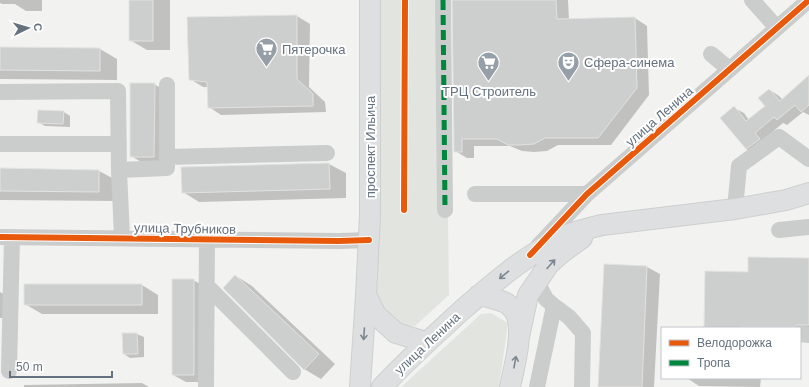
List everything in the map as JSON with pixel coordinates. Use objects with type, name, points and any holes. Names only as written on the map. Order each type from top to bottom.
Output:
[{"type":"main road","name":"проспект Ильича","points":[[360,387],[370,215],[370,0]]},
{"type":"main road","name":"улица Ленина","points":[[382,387],[426,342],[510,269],[530,255],[564,236],[597,227],[735,209],[786,200],[809,193]]},
{"type":"main road","name":"улица Ленина","points":[[519,337],[528,295],[549,264],[560,254],[597,227]]},
{"type":"main road","name":"проспект Ильича","points":[[366,295],[376,315],[396,333],[426,342]]},
{"type":"main road","points":[[479,296],[506,303],[513,309],[518,318],[519,337],[510,387]]},
{"type":"street","points":[[443,0],[445,210]]},
{"type":"street","points":[[752,0],[777,28]]},
{"type":"street","name":"улица Ленина","points":[[530,255],[587,194],[809,0]]},
{"type":"street","points":[[711,54],[729,69]]},
{"type":"street","points":[[119,170],[167,168],[167,85]]},
{"type":"street","points":[[0,92],[118,91],[122,238]]},
{"type":"street","points":[[735,209],[739,166],[779,138],[809,160]]},
{"type":"street","points":[[0,144],[119,144]]},
{"type":"street","points":[[167,157],[327,153]]},
{"type":"street","points":[[474,194],[587,194]]},
{"type":"street","points":[[779,230],[809,227]]},
{"type":"street","name":"улица Трубников","points":[[6,237],[207,240],[369,240]]},
{"type":"street","points":[[6,237],[9,371]]},
{"type":"street","points":[[206,387],[207,240]]},
{"type":"street","points":[[537,282],[546,299],[569,317],[584,333],[582,387]]},
{"type":"street","points":[[207,286],[293,372]]},
{"type":"street","points":[[537,387],[554,306]]},
{"type":"shaded area","points":[[376,0],[449,0],[449,295],[415,326],[397,326],[389,317],[375,293]]},
{"type":"shaded area","points":[[491,313],[508,323],[499,387],[401,387],[481,314]]},
{"type":"building","points":[[129,0],[153,0],[153,41],[129,41]]},
{"type":"building","points":[[452,0],[556,0],[557,19],[635,17],[637,88],[598,138],[545,138],[534,144],[520,145],[508,145],[497,139],[462,139],[462,152],[454,152]]},
{"type":"building","points":[[297,15],[297,79],[313,94],[313,106],[208,108],[207,82],[189,80],[187,17]]},
{"type":"building","points":[[0,47],[100,48],[100,71],[0,70]]},
{"type":"building","points":[[809,75],[809,105],[801,112],[795,105],[777,120],[774,117],[755,133],[760,139],[746,149],[720,118],[734,106],[746,121],[765,106],[758,98],[769,89],[780,101]]},
{"type":"building","points":[[130,83],[155,83],[154,157],[130,157]]},
{"type":"building","points":[[38,110],[64,111],[63,124],[37,123]]},
{"type":"building","points":[[329,163],[330,189],[182,193],[181,167]]},
{"type":"building","points":[[0,168],[99,170],[99,192],[0,191]]},
{"type":"building","points":[[748,257],[809,258],[809,325],[797,325],[793,327],[704,327],[705,271],[748,272]]},
{"type":"building","points":[[604,264],[647,266],[642,387],[598,387]]},
{"type":"building","points":[[235,275],[319,354],[304,370],[223,288]]},
{"type":"building","points":[[172,279],[194,279],[194,375],[172,375]]},
{"type":"building","points":[[24,284],[142,284],[142,305],[24,305]]},
{"type":"building","points":[[122,333],[137,333],[138,354],[123,354]]},
{"type":"marked path","points":[[443,0],[445,210]]},
{"type":"cycle path","points":[[404,210],[405,0]]},
{"type":"cycle path","points":[[530,255],[587,194],[809,0]]},
{"type":"cycle path","points":[[0,237],[339,241],[369,240]]},
{"type":"place","name":"Пятерочка","points":[[266,68]]},
{"type":"place","name":"ТРЦ Строитель","points":[[489,82]]},
{"type":"place","name":"Сфера-синема","points":[[568,82]]}]
